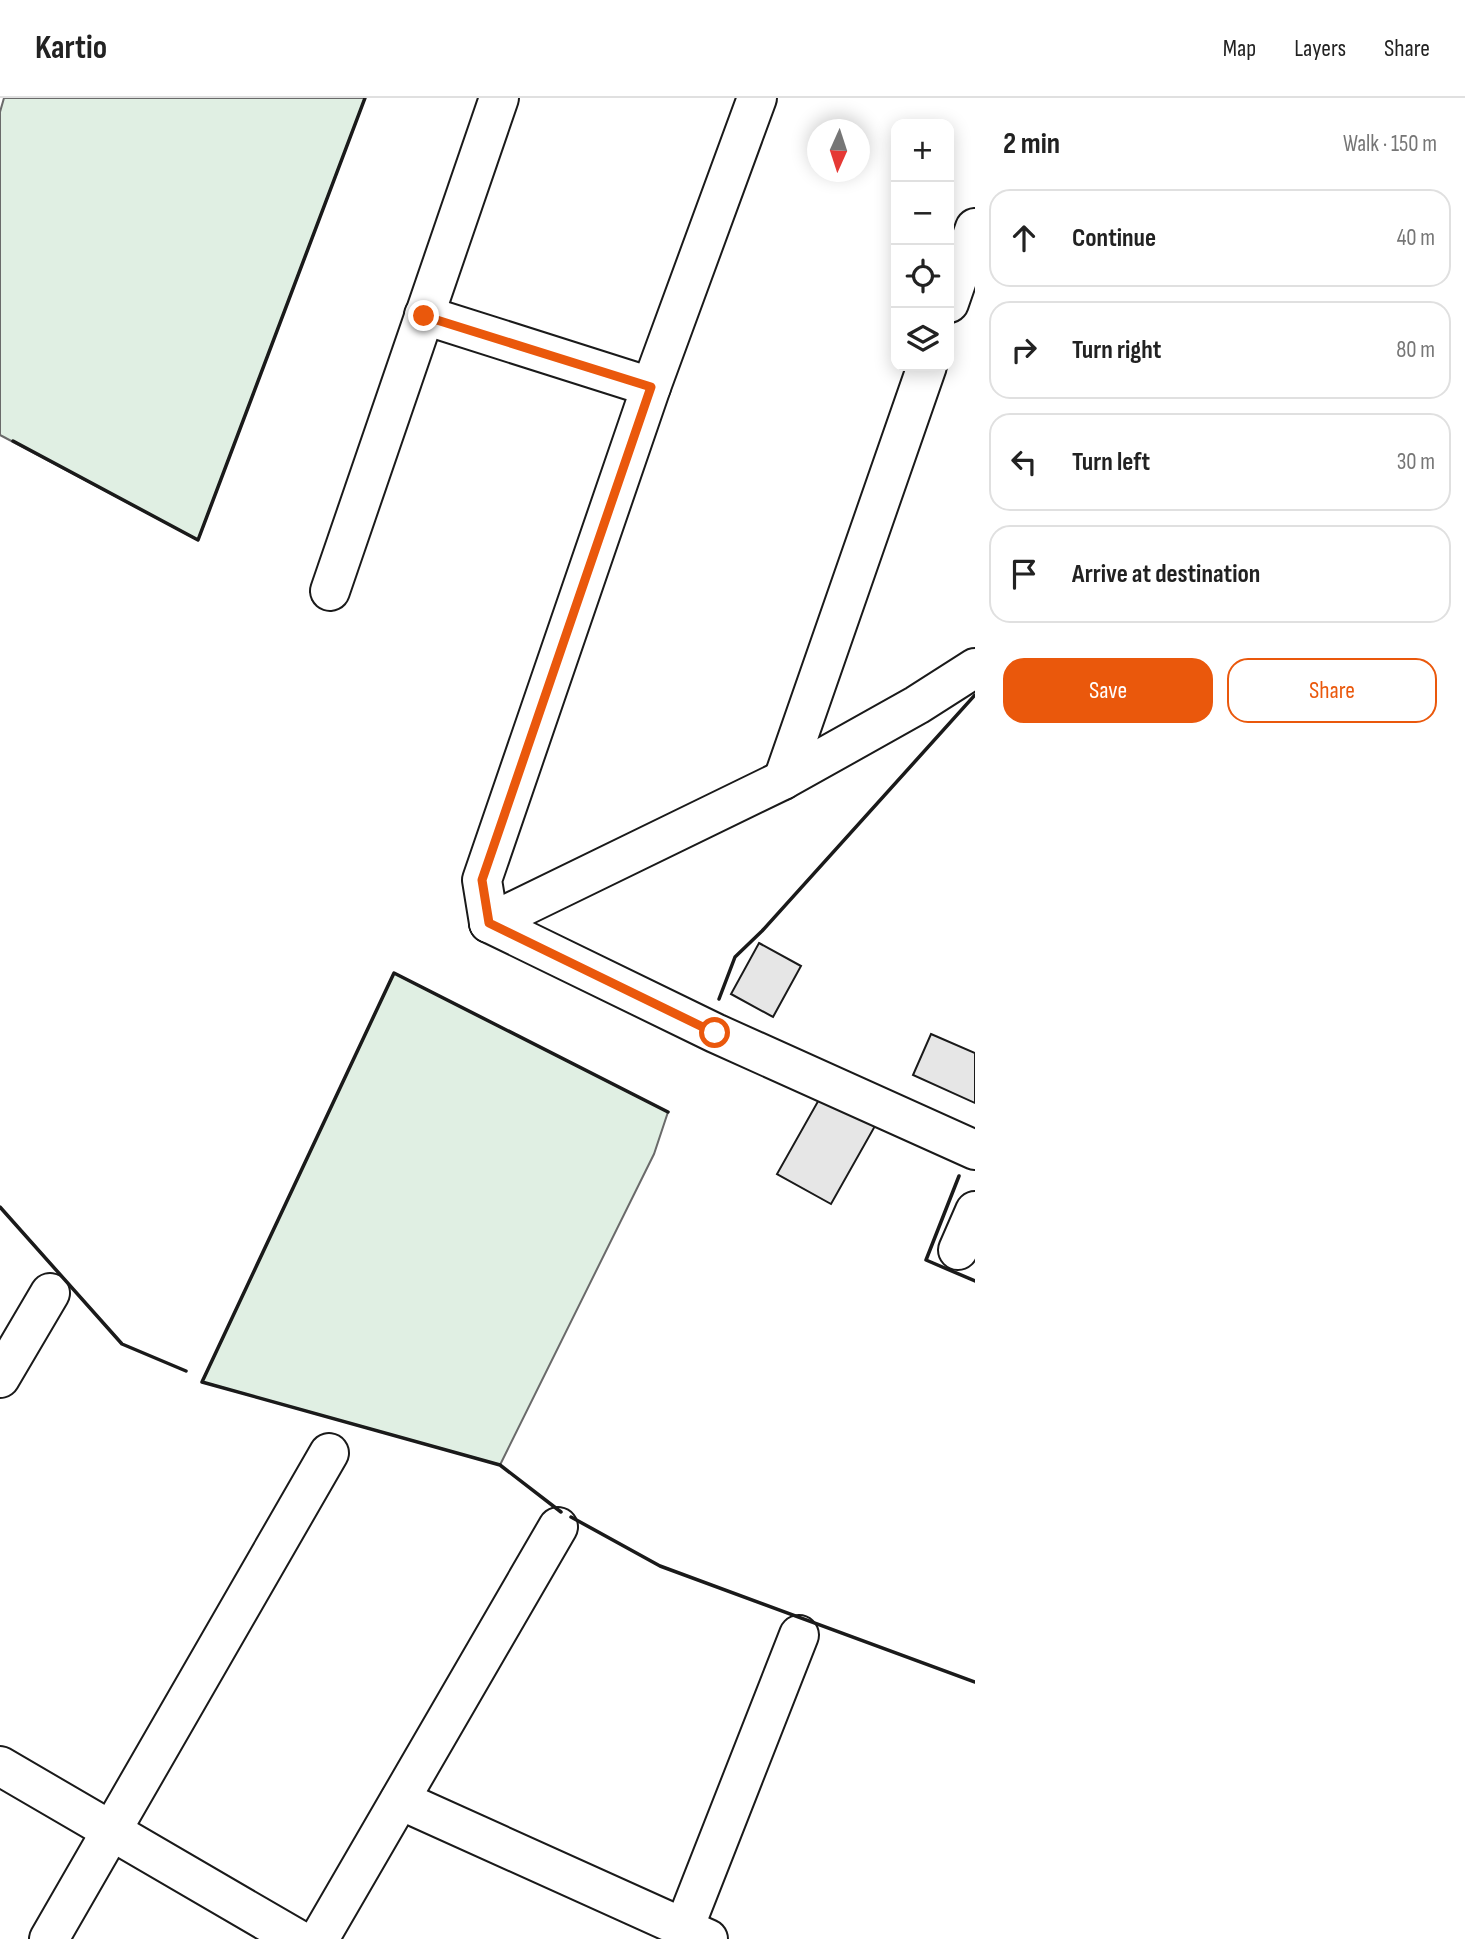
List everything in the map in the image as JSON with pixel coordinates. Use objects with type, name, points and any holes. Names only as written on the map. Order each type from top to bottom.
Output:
[{"type":"street","points":[[330,591],[499,98]]},
{"type":"street","points":[[489,923],[482,880],[651,387],[757,98]]},
{"type":"street","points":[[954,289],[975,228]]},
{"type":"street","points":[[424,316],[651,387]]},
{"type":"street","points":[[783,780],[925,371]]},
{"type":"street","points":[[489,923],[783,780],[918,705],[975,668]]},
{"type":"street","points":[[489,923],[715,1033],[975,1150]]},
{"type":"street","points":[[958,1250],[975,1211]]},
{"type":"street","points":[[0,1378],[50,1293]]},
{"type":"street","points":[[49,1939],[329,1453]]},
{"type":"street","points":[[319,1939],[558,1527]]},
{"type":"street","points":[[400,1800],[696,1934],[799,1635]]},
{"type":"street","points":[[0,1766],[297,1939]]},
{"type":"green space","points":[[4,98],[365,98],[198,540],[0,435],[0,112]]},
{"type":"green space","points":[[394,973],[668,1112],[654,1154],[500,1465],[202,1382]]},
{"type":"building","points":[[759,943],[801,966],[773,1017],[731,994]]},
{"type":"building","points":[[931,1034],[975,1053],[975,1103],[913,1075]]},
{"type":"building","points":[[821,1096],[875,1126],[831,1204],[777,1174]]},
{"type":"wall","points":[[13,441],[198,540],[365,98]]},
{"type":"wall","points":[[719,999],[735,957],[762,931],[975,695]]},
{"type":"wall","points":[[561,1512],[500,1465],[202,1382],[394,973],[668,1112]]},
{"type":"wall","points":[[959,1176],[926,1260],[975,1281]]},
{"type":"wall","points":[[0,1207],[122,1344],[186,1371]]},
{"type":"wall","points":[[571,1517],[660,1566],[975,1682]]},
{"type":"route","points":[[424,316],[651,387],[482,880],[489,923],[715,1033]]}]
